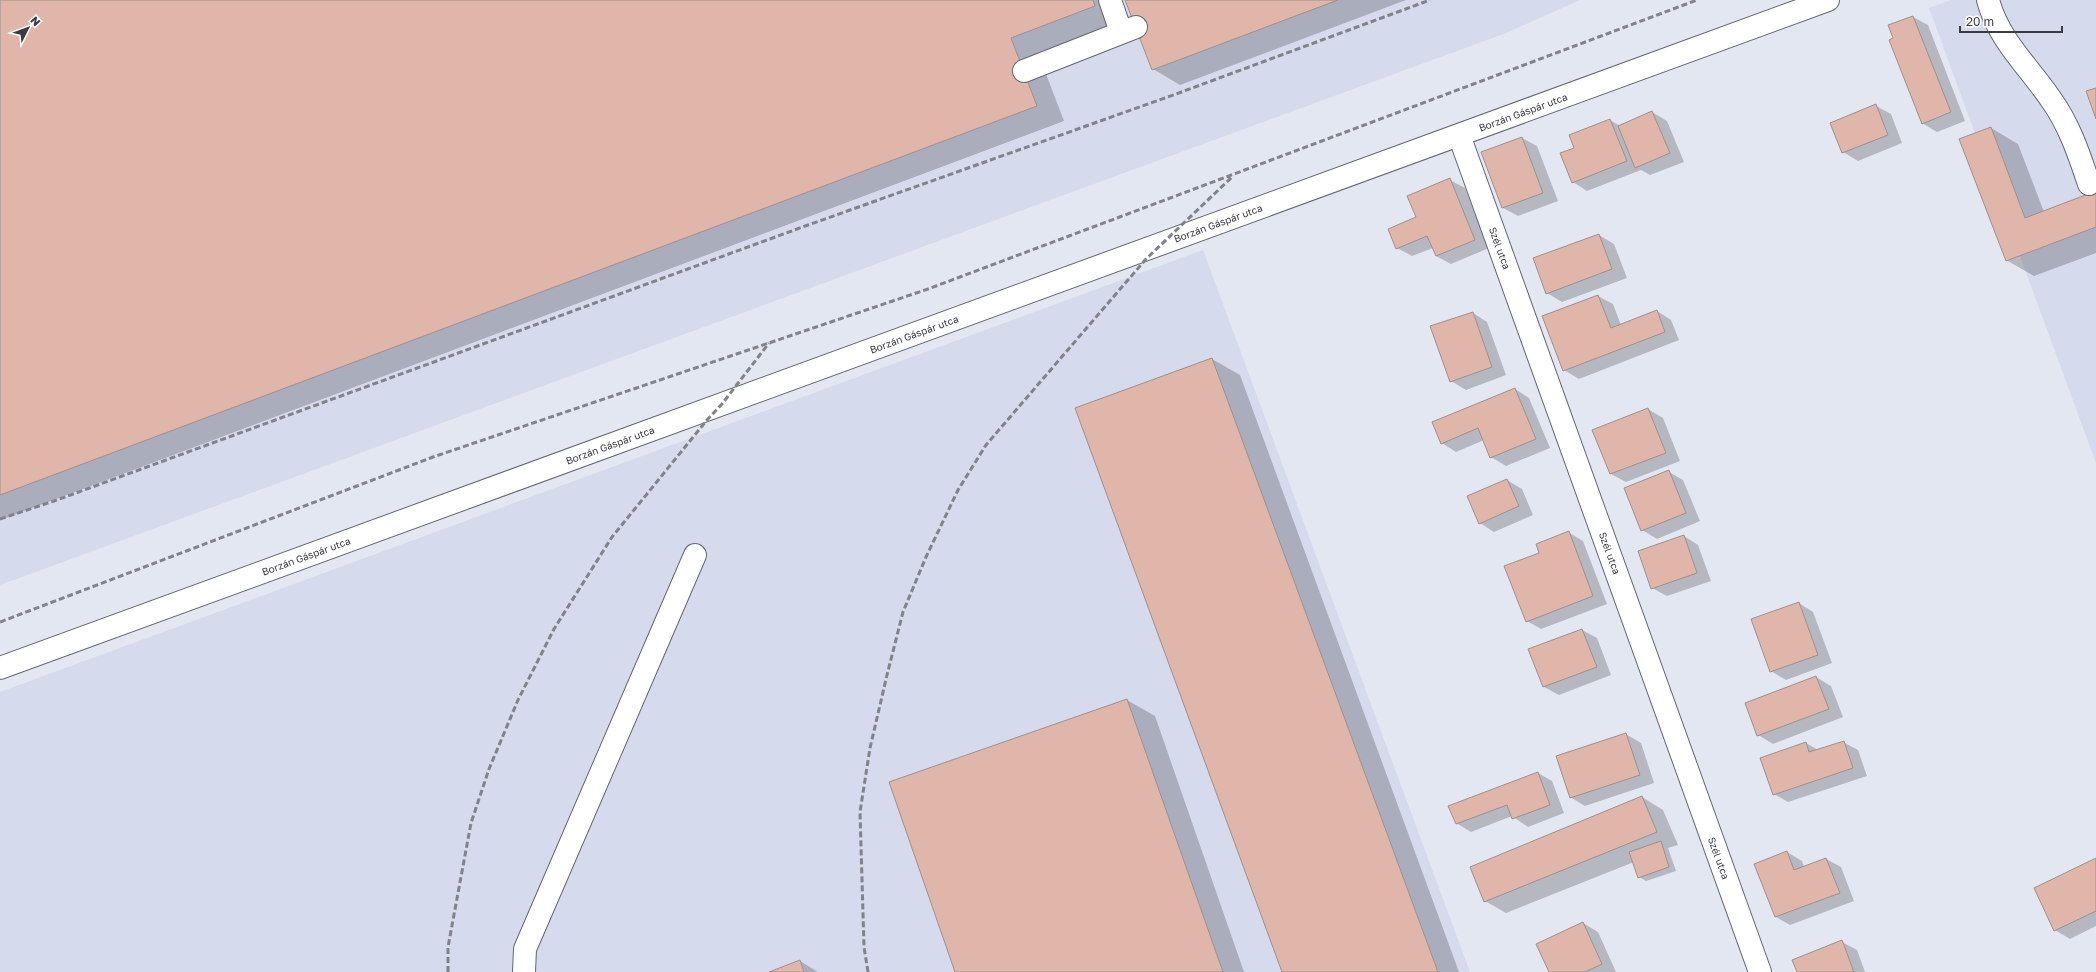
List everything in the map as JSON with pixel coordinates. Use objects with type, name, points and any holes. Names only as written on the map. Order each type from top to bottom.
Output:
[{"type":"street","points":[[1024,71],[1129,30],[1110,0]]},
{"type":"street","name":"Borzán Gáspár utca","points":[[0,668],[1828,0]]},
{"type":"street","points":[[1988,0],[2007,43],[2064,118],[2078,149],[2089,184]]},
{"type":"street","name":"Szél utca","points":[[1460,135],[1760,972]]},
{"type":"street","points":[[524,972],[526,949],[695,555]]},
{"type":"shaded area","points":[[0,0],[1580,0],[1506,33],[0,585]]},
{"type":"shaded area","points":[[1951,0],[2096,0],[2096,463],[1929,8]]},
{"type":"shaded area","points":[[1203,250],[1470,972],[0,972],[0,692]]},
{"type":"building","points":[[0,0],[1093,0],[1095,6],[1011,38],[1037,106],[0,495]]},
{"type":"building","points":[[1125,0],[1338,0],[1152,70]]},
{"type":"building","points":[[1913,16],[1951,112],[1922,124],[1889,40],[1893,38],[1888,25]]},
{"type":"building","points":[[2096,88],[2096,119],[2086,91]]},
{"type":"building","points":[[1876,104],[1888,135],[1842,153],[1830,123]]},
{"type":"building","points":[[1652,111],[1670,153],[1635,168],[1618,126]]},
{"type":"building","points":[[1610,119],[1627,161],[1572,183],[1560,153],[1574,148],[1569,135]]},
{"type":"building","points":[[1991,127],[2025,218],[2096,191],[2096,227],[2006,261],[1959,139]]},
{"type":"building","points":[[1522,137],[1543,193],[1502,208],[1481,152]]},
{"type":"building","points":[[1450,178],[1475,240],[1436,256],[1427,236],[1396,249],[1388,229],[1416,217],[1407,196]]},
{"type":"building","points":[[1599,234],[1612,269],[1546,294],[1533,258]]},
{"type":"building","points":[[1598,295],[1611,328],[1657,310],[1665,332],[1563,371],[1542,316]]},
{"type":"building","points":[[1473,312],[1492,367],[1450,382],[1430,326]]},
{"type":"building","points":[[1212,358],[1438,972],[1282,972],[1075,408]]},
{"type":"building","points":[[1515,388],[1536,439],[1490,458],[1478,428],[1441,444],[1432,422]]},
{"type":"building","points":[[1648,408],[1666,453],[1610,474],[1592,430]]},
{"type":"building","points":[[1669,470],[1686,513],[1641,531],[1624,488]]},
{"type":"building","points":[[1507,479],[1519,506],[1479,524],[1467,496]]},
{"type":"building","points":[[1569,531],[1593,596],[1526,622],[1504,566],[1539,553],[1536,544]]},
{"type":"building","points":[[1684,535],[1697,573],[1651,589],[1638,551]]},
{"type":"building","points":[[1799,602],[1818,655],[1770,672],[1751,619]]},
{"type":"building","points":[[1582,629],[1597,667],[1543,687],[1528,649]]},
{"type":"building","points":[[1816,676],[1829,709],[1757,736],[1745,703]]},
{"type":"building","points":[[1127,699],[1223,972],[955,972],[889,782]]},
{"type":"building","points":[[1626,733],[1640,775],[1570,798],[1556,756]]},
{"type":"building","points":[[1844,741],[1853,768],[1773,795],[1760,758],[1806,742],[1809,752]]},
{"type":"building","points":[[1538,772],[1550,805],[1512,819],[1507,805],[1456,824],[1448,806]]},
{"type":"building","points":[[1642,796],[1657,832],[1484,902],[1470,867]]},
{"type":"building","points":[[1661,841],[1669,867],[1638,878],[1629,852]]},
{"type":"building","points":[[1787,851],[1794,870],[1826,858],[1840,893],[1775,917],[1754,864]]},
{"type":"building","points":[[2096,858],[2096,911],[2054,931],[2034,888]]},
{"type":"building","points":[[1583,922],[1602,964],[1585,972],[1549,972],[1536,944]]},
{"type":"building","points":[[1842,940],[1854,972],[1797,972],[1792,960]]},
{"type":"building","points":[[800,960],[804,972],[769,972]]},
{"type":"railway","points":[[0,519],[54,501],[808,225],[1176,94],[1430,0]]},
{"type":"railway","points":[[0,622],[433,457],[928,289],[1697,0]]},
{"type":"railway","points":[[868,972],[864,947],[860,812],[870,748],[903,612],[926,557],[958,490],[986,445],[1146,259],[1232,177]]},
{"type":"railway","points":[[448,972],[448,947],[471,823],[489,769],[518,700],[554,629],[612,537],[707,420],[722,404],[769,343]]}]
